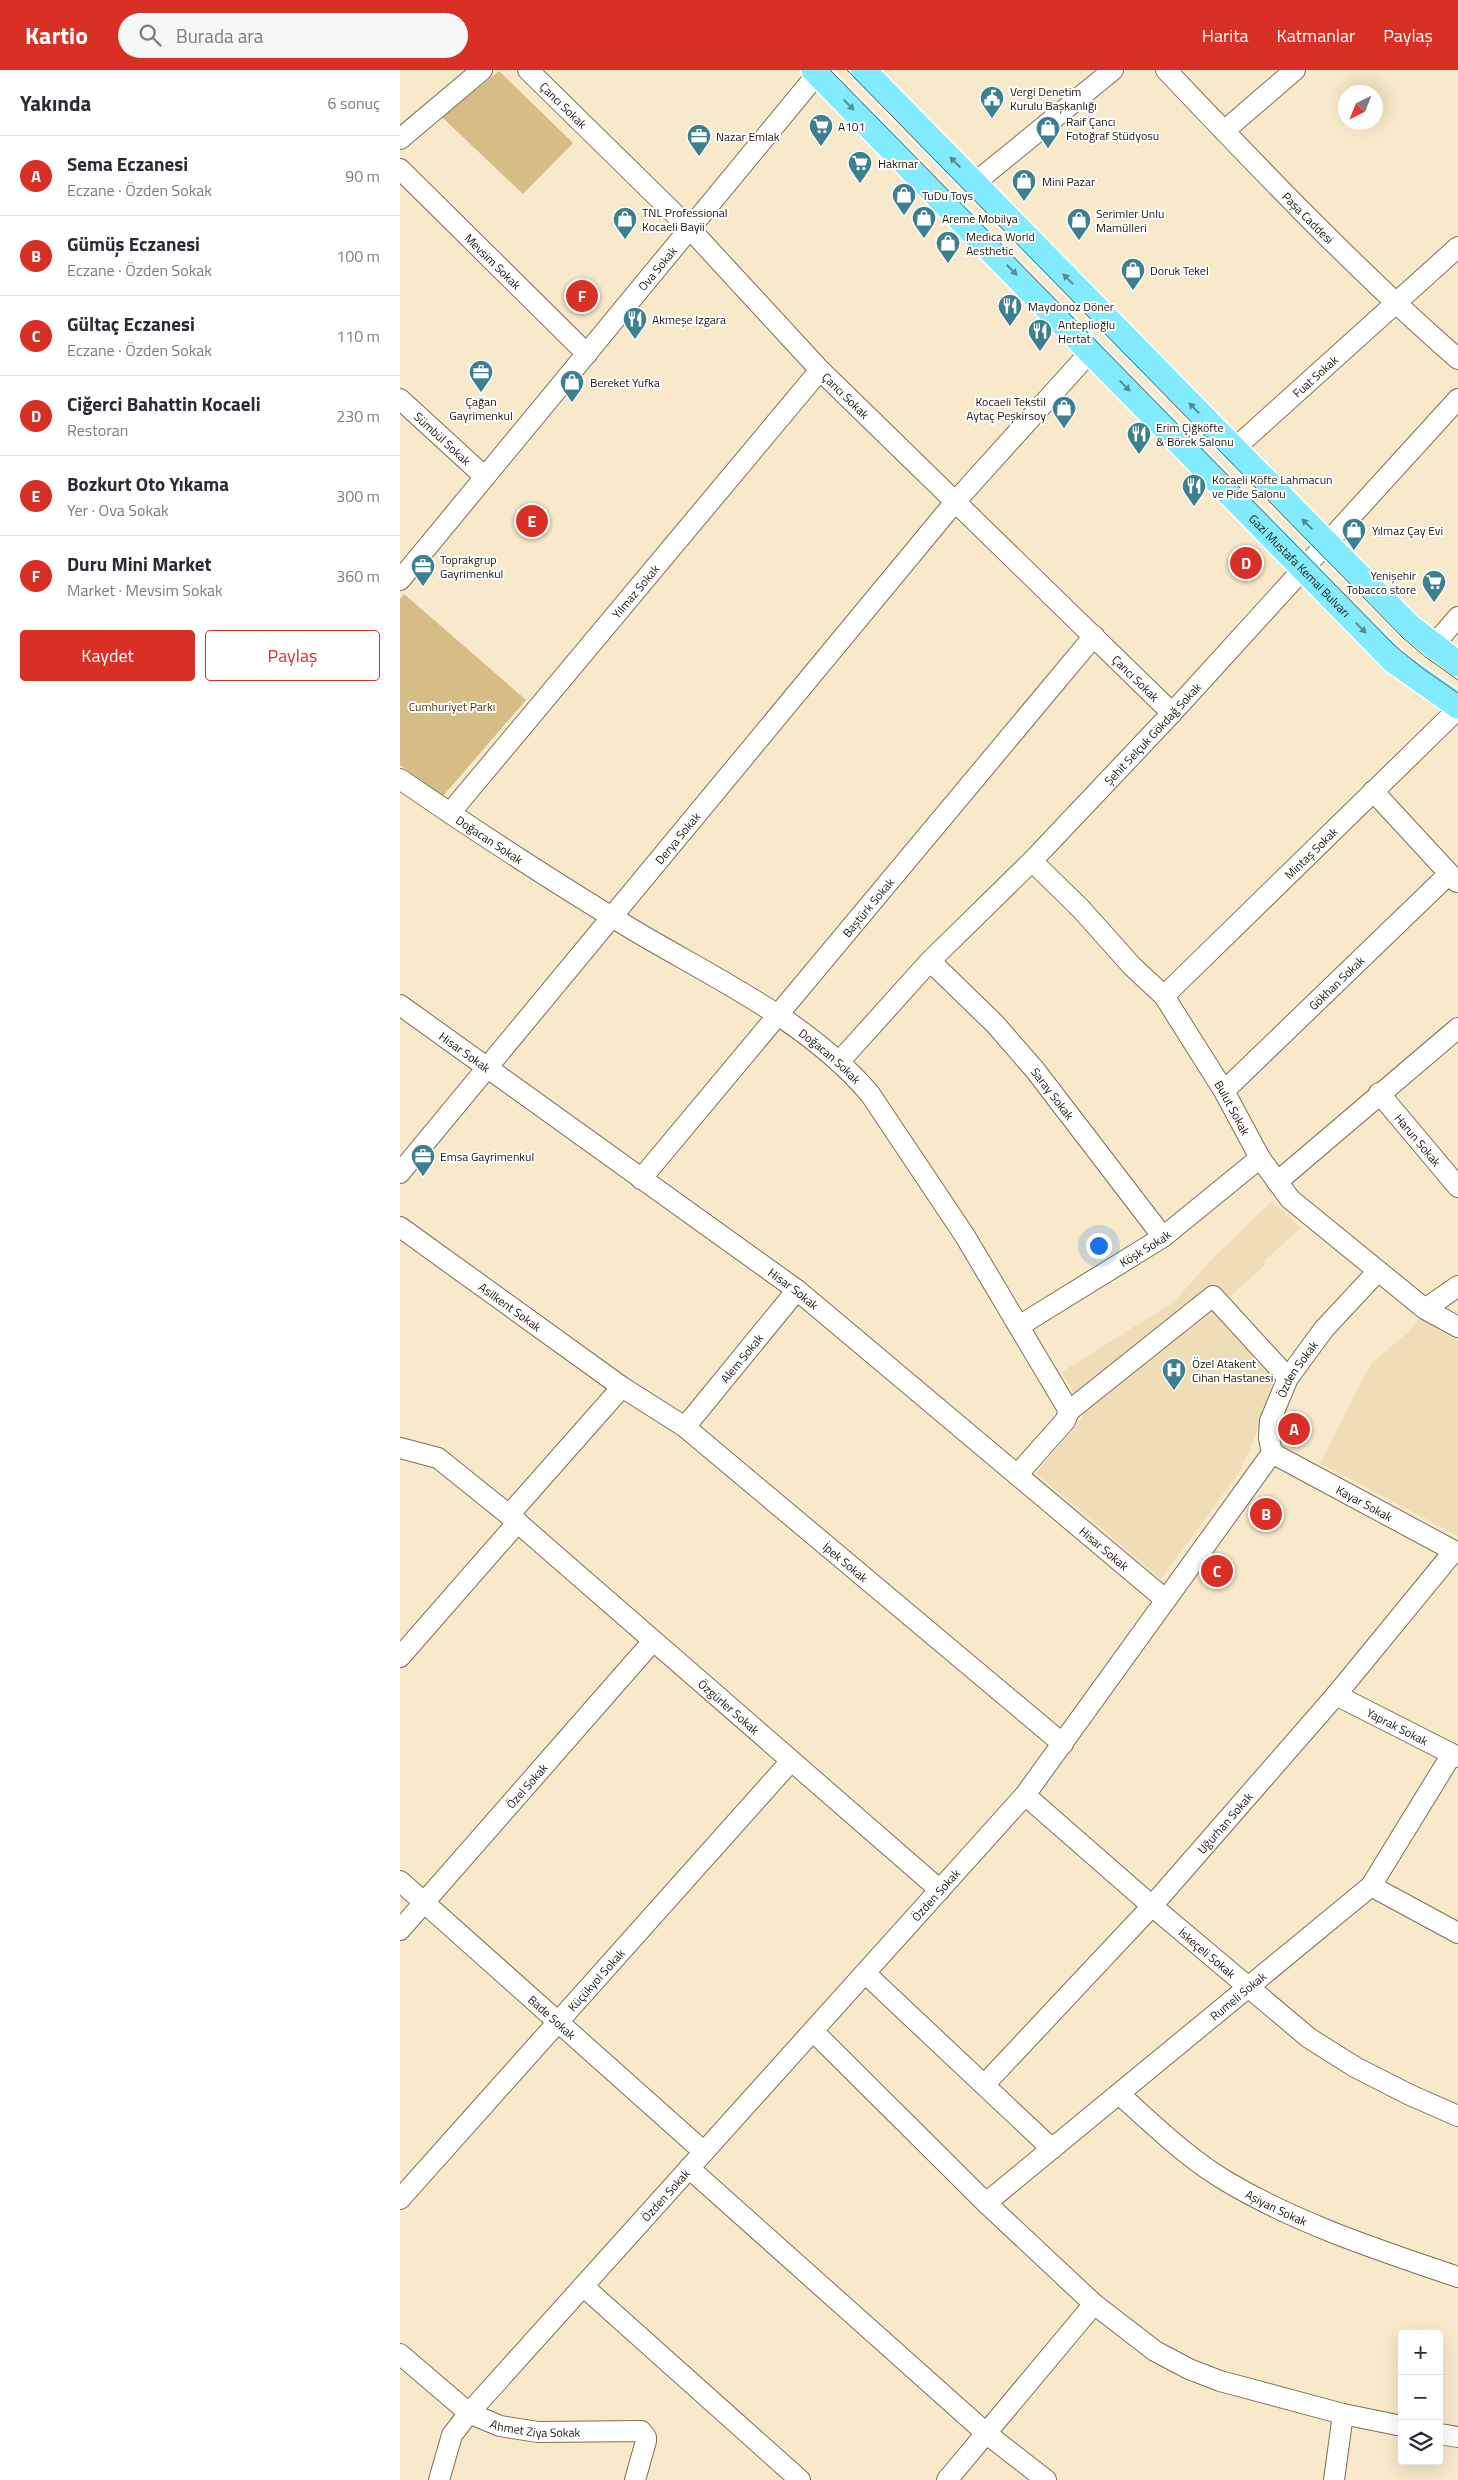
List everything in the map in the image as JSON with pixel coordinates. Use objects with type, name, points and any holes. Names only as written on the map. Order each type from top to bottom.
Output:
[{"type":"main road","points":[[863,70],[1410,627],[1458,664]]},
{"type":"main road","name":"Gazi Mustafa Kemal Bulvarı","points":[[816,72],[1394,661],[1458,707]]},
{"type":"street","points":[[400,139],[482,70]]},
{"type":"street","name":"Çancı Sokak","points":[[528,70],[690,229],[820,370],[1172,713]]},
{"type":"street","points":[[976,184],[982,176],[1113,70]]},
{"type":"street","name":"Paşa Caddesi","points":[[1166,70],[1224,131],[1397,303],[1458,358]]},
{"type":"street","points":[[1224,131],[1295,70]]},
{"type":"street","name":"Ova Sokak","points":[[400,580],[690,229],[816,72]]},
{"type":"street","name":"Mevsim Sokak","points":[[400,170],[587,354]]},
{"type":"street","name":"Fuat Sokak","points":[[1234,449],[1458,247]]},
{"type":"street","name":"Derya Sokak","points":[[400,1173],[955,502],[1091,351]]},
{"type":"street","name":"Yılmaz Sokak","points":[[450,813],[820,370]]},
{"type":"street","name":"Sümbül Sokak","points":[[400,399],[485,477]]},
{"type":"street","name":"Şehit Selçuk Gökdağ Sokak","points":[[839,1062],[930,961],[1032,861],[1172,713],[1458,399]]},
{"type":"street","points":[[1433,646],[1458,617]]},
{"type":"street","name":"Baştürk Sokak","points":[[641,1179],[1094,636]]},
{"type":"street","name":"Mintaş Sokak","points":[[1164,996],[1458,707]]},
{"type":"street","name":"Doğacan Sokak","points":[[400,779],[611,916],[778,1016],[839,1062],[870,1094],[965,1236],[1069,1410]]},
{"type":"street","name":"Gökhan Sokak","points":[[1224,1091],[1453,879],[1373,791]]},
{"type":"street","name":"Bulut Sokak","points":[[1032,861],[1081,909],[1132,966],[1164,996],[1224,1091],[1260,1158],[1277,1182],[1308,1216],[1425,1309],[1458,1327]]},
{"type":"street","name":"Saray Sokak","points":[[930,961],[995,1024],[1035,1070],[1163,1237]]},
{"type":"street","name":"Hisar Sokak","points":[[400,1005],[797,1290],[1166,1600]]},
{"type":"street","points":[[1277,1182],[1379,1093],[1458,1028]]},
{"type":"street","name":"Harun Sokak","points":[[1379,1093],[1458,1187]]},
{"type":"street","name":"Köşk Sokak","points":[[1019,1326],[1163,1237],[1260,1158]]},
{"type":"street","name":"Asilkent Sokak","points":[[400,1227],[622,1387]]},
{"type":"street","name":"Özden Sokak","points":[[439,2480],[452,2435],[469,2413],[866,1974],[1025,1795],[1272,1453],[1269,1438],[1270,1421],[1288,1378],[1324,1329],[1378,1271]]},
{"type":"street","points":[[1425,1309],[1458,1286]]},
{"type":"street","name":"Alem Sokak","points":[[685,1427],[797,1290]]},
{"type":"street","points":[[1017,1475],[1065,1421],[1069,1410],[1213,1296],[1288,1378]]},
{"type":"street","points":[[400,1657],[622,1387]]},
{"type":"street","name":"İpek Sokak","points":[[622,1387],[685,1427],[1063,1744]]},
{"type":"street","name":"Özgürler Sokak","points":[[400,1448],[438,1458],[514,1519],[940,1890]]},
{"type":"street","name":"Kayar Sokak","points":[[1272,1453],[1456,1552]]},
{"type":"street","name":"Uğurhan Sokak","points":[[984,2085],[1152,1906],[1336,1695],[1456,1552]]},
{"type":"street","name":"Özel Sokak","points":[[400,1930],[653,1641]]},
{"type":"street","name":"Yaprak Sokak","points":[[1336,1695],[1455,1756]]},
{"type":"street","name":"Rumeli Sokak","points":[[986,2203],[1372,1886],[1455,1756]]},
{"type":"street","name":"Küçükyol Sokak","points":[[400,2199],[791,1761]]},
{"type":"street","name":"İskeçeli Sokak","points":[[1025,1795],[1152,1906],[1326,2051],[1410,2095],[1458,2116]]},
{"type":"street","name":"Bade Sokak","points":[[400,1881],[704,2152]]},
{"type":"street","points":[[1372,1886],[1458,1933]]},
{"type":"street","points":[[866,1974],[1052,2149]]},
{"type":"street","points":[[813,2031],[986,2203],[1094,2304],[1155,2350],[1189,2369],[1220,2381],[1343,2414],[1398,2425]]},
{"type":"street","name":"Aşiyan Sokak","points":[[1119,2094],[1198,2162],[1224,2180],[1262,2201],[1349,2240],[1458,2277]]},
{"type":"street","points":[[690,2168],[987,2434],[1046,2480]]},
{"type":"street","points":[[583,2286],[800,2480]]},
{"type":"street","points":[[947,2480],[1094,2304]]},
{"type":"street","name":"Ahmet Ziya Sokak","points":[[400,2354],[469,2413],[500,2426],[538,2432],[641,2431],[646,2437],[646,2441],[635,2480]]},
{"type":"street","points":[[1334,2480],[1343,2414]]},
{"type":"street","points":[[1443,2435],[1458,2437]]},
{"type":"shaded area","name":"Özel Atakent Cihan Hastanesi","points":[[1272,1201],[1301,1228],[1264,1261],[1266,1264],[1227,1299],[1286,1365],[1240,1471],[1161,1579],[1036,1473],[1082,1419],[1083,1410],[1062,1372],[1174,1302],[1210,1261]]},
{"type":"shaded area","points":[[1420,1319],[1458,1341],[1458,1536],[1320,1463],[1372,1362],[1408,1333]]},
{"type":"green space","points":[[499,71],[573,143],[523,194],[442,117]]},
{"type":"green space","name":"Cumhuriyet Parkı","points":[[404,594],[526,700],[443,796],[400,765],[400,599]]},
{"type":"tram line","points":[[830,70],[1394,645],[1422,668],[1458,693]]},
{"type":"tram line","points":[[847,70],[1403,638],[1458,680]]},
{"type":"place","name":"Vergi Denetim Kurulu Başkanlığı","points":[[992,119]]},
{"type":"place","name":"A101","points":[[821,147]]},
{"type":"place","name":"Raif Çancı Fotoğraf Stüdyosu","points":[[1048,149]]},
{"type":"place","name":"Nazar Emlak","points":[[699,157]]},
{"type":"place","name":"Hakmar","points":[[860,184]]},
{"type":"place","name":"Mini Pazar","points":[[1024,202]]},
{"type":"place","name":"TuDu Toys","points":[[904,216]]},
{"type":"place","name":"Areme Mobilya","points":[[924,239]]},
{"type":"place","name":"TNL Professional Kocaeli Bayii","points":[[625,240]]},
{"type":"place","name":"Serimler Unlu Mamülleri","points":[[1079,241]]},
{"type":"place","name":"Medica World Aesthetic","points":[[948,264]]},
{"type":"place","name":"Doruk Tekel","points":[[1133,291]]},
{"type":"place","name":"Duru Mini Market","points":[[582,296]]},
{"type":"place","name":"Maydonoz Döner","points":[[1010,327]]},
{"type":"place","name":"Akmeşe Izgara","points":[[635,340]]},
{"type":"place","name":"Anteplioğlu Hertat","points":[[1040,352]]},
{"type":"place","name":"Çağan Gayrimenkul","points":[[481,393]]},
{"type":"place","name":"Bereket Yufka","points":[[572,403]]},
{"type":"place","name":"Kocaeli Tekstil Aytaç Peşkirsoy","points":[[1064,429]]},
{"type":"place","name":"Erim Çiğköfte & Börek Salonu","points":[[1139,455]]},
{"type":"place","name":"Kocaeli Köfte Lahmacun ve Pide Salonu","points":[[1194,507]]},
{"type":"place","name":"Bozkurt Oto Yıkama","points":[[532,521]]},
{"type":"place","name":"Yılmaz Çay Evi","points":[[1354,551]]},
{"type":"place","name":"Ciğerci Bahattin Kocaeli","points":[[1246,563]]},
{"type":"place","name":"Toprakgrup Gayrimenkul","points":[[423,587]]},
{"type":"place","name":"Yenişehir Tobacco store","points":[[1434,603]]},
{"type":"place","name":"Emsa Gayrimenkul","points":[[423,1177]]},
{"type":"place","name":"Özel Atakent Cihan Hastanesi","points":[[1174,1391]]},
{"type":"place","name":"Sema Eczanesi","points":[[1294,1429]]},
{"type":"place","name":"Gümüş Eczanesi","points":[[1266,1514]]},
{"type":"place","name":"Gültaç Eczanesi","points":[[1217,1571]]}]
